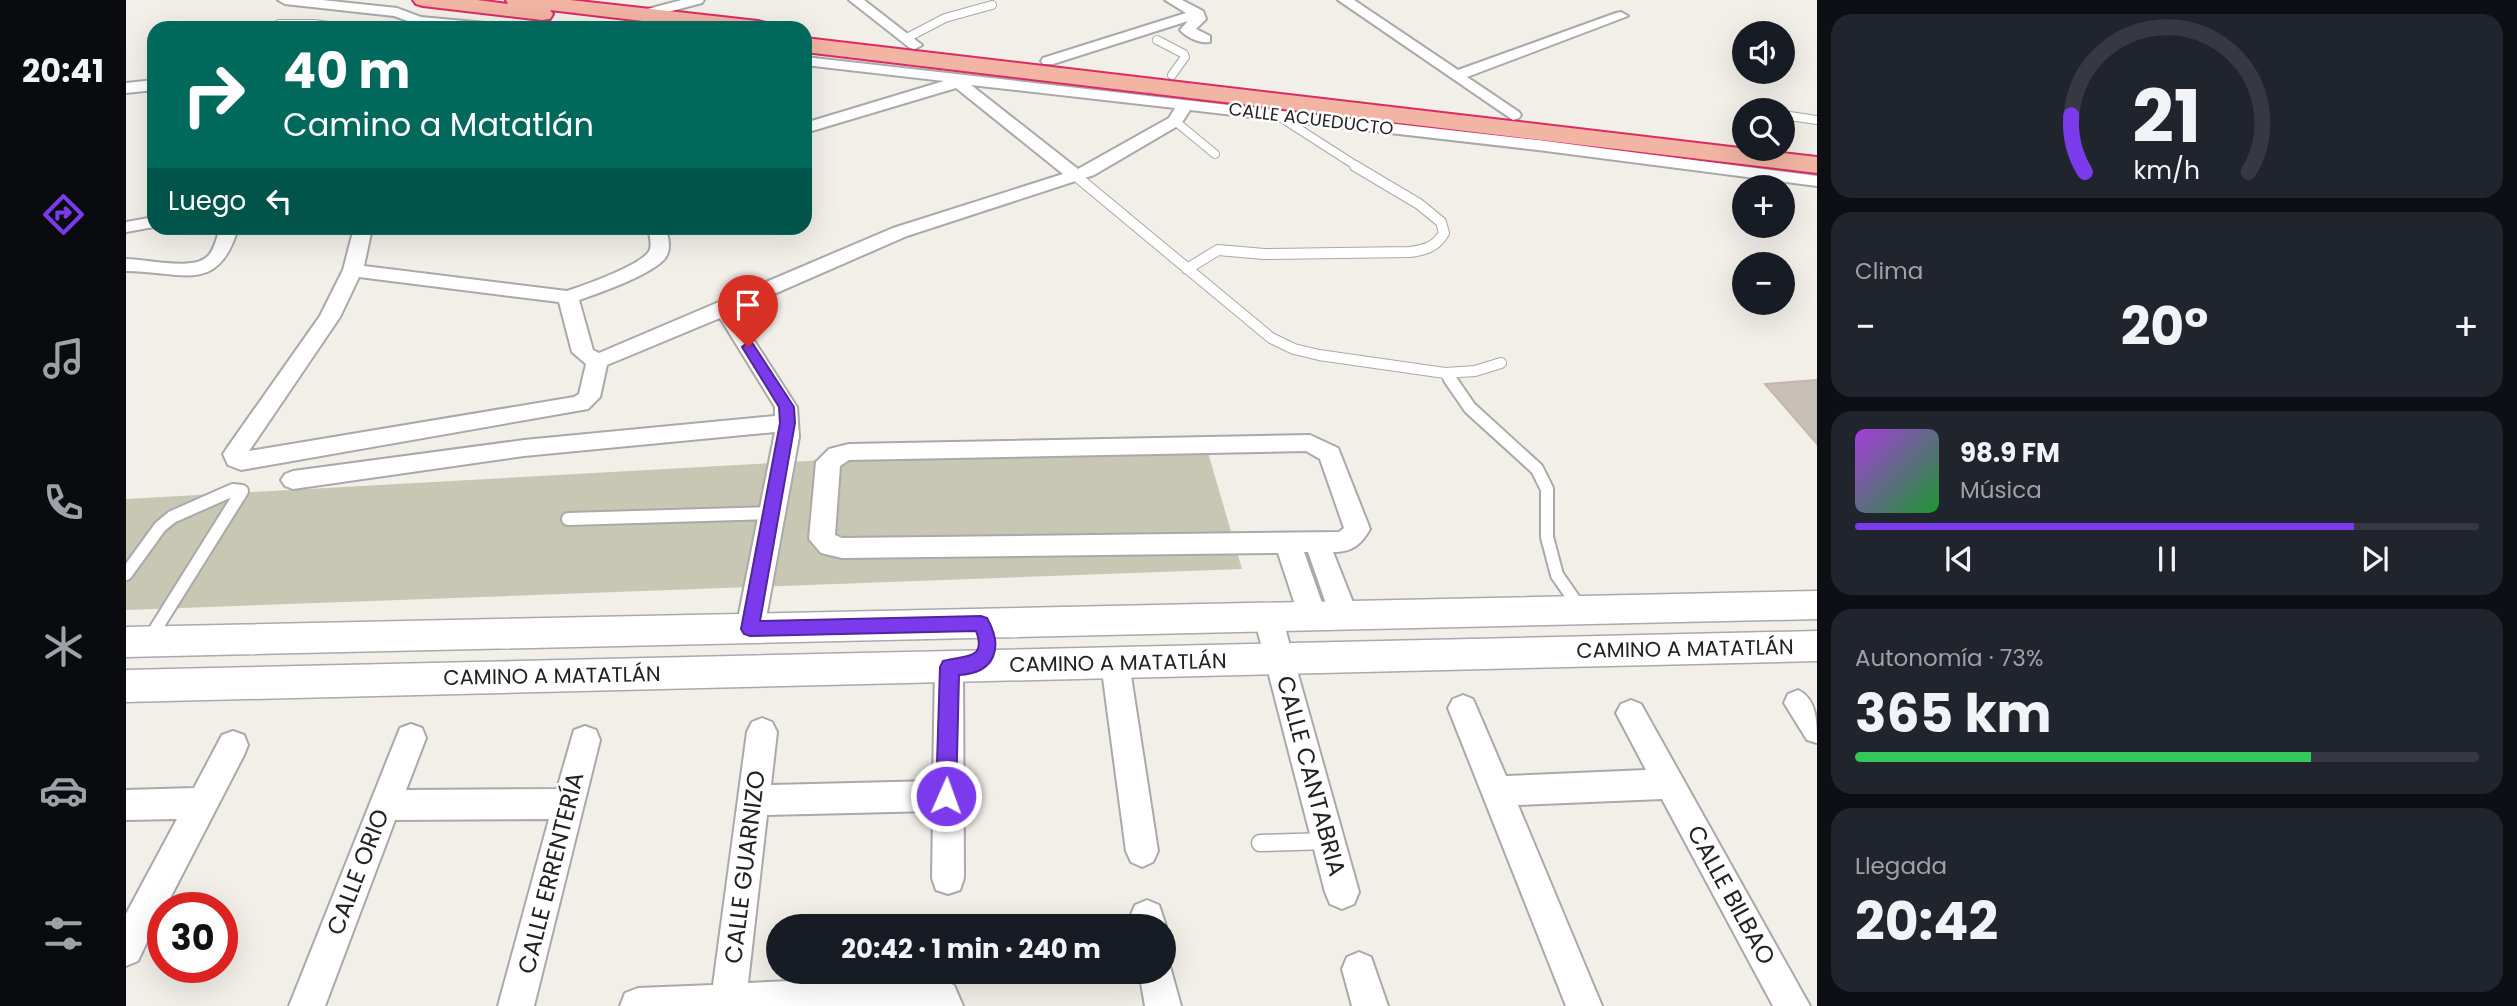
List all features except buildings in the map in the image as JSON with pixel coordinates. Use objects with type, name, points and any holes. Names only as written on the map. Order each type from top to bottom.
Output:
[{"type":"highway","points":[[421,0],[640,21]]},
{"type":"highway","points":[[516,0],[582,4],[646,21]]},
{"type":"highway","points":[[812,34],[910,42],[1048,61],[1732,140]]},
{"type":"highway","points":[[812,46],[1539,139],[1817,166]]},
{"type":"highway","points":[[1795,147],[1817,149]]},
{"type":"street","points":[[285,0],[397,12],[419,21]]},
{"type":"street","points":[[397,12],[421,0]]},
{"type":"street","points":[[651,21],[664,4],[697,0]]},
{"type":"street","points":[[856,0],[910,42]]},
{"type":"street","points":[[1172,0],[1198,14]]},
{"type":"street","points":[[1345,0],[1513,115]]},
{"type":"street","points":[[1198,14],[1199,19],[1187,30],[1205,39]]},
{"type":"street","points":[[1048,61],[1198,14]]},
{"type":"street","points":[[1458,75],[1621,16]]},
{"type":"street","name":"CALLE ACUEDUCTO","points":[[812,62],[1277,115],[1539,139],[1817,181]]},
{"type":"street","points":[[812,126],[957,80],[1076,176]]},
{"type":"street","points":[[126,88],[147,86]]},
{"type":"street","points":[[578,294],[583,352],[587,358],[597,361],[611,357],[900,232],[1076,176],[1175,121],[1185,105]]},
{"type":"street","points":[[126,227],[147,223]]},
{"type":"street","points":[[126,265],[189,270],[208,266],[219,256],[226,235]]},
{"type":"street","points":[[361,235],[353,271],[330,317],[235,454],[236,459],[241,461],[580,404],[589,397],[597,361]]},
{"type":"street","points":[[353,271],[578,294],[652,261],[658,254],[655,235]]},
{"type":"street","points":[[723,307],[786,407],[788,423],[750,629]]},
{"type":"street","points":[[293,480],[524,448],[788,423]]},
{"type":"street","points":[[1310,443],[1331,454],[1357,529],[1352,537],[1342,542],[1288,543],[830,547],[822,540],[828,462],[837,455],[849,452],[1310,443]]},
{"type":"street","points":[[1288,543],[1329,616]]},
{"type":"street","points":[[1317,543],[1329,616]]},
{"type":"street","name":"CAMINO A MATATLÁN","points":[[137,642],[1817,605]]},
{"type":"street","name":"CALLE CANTABRIA","points":[[1268,617],[1342,892]]},
{"type":"street","points":[[934,625],[915,638],[912,649],[915,659],[949,667],[983,657],[987,646],[981,623]]},
{"type":"street","name":"CAMINO A MATATLÁN","points":[[126,686],[1817,646]]},
{"type":"street","points":[[1115,663],[1142,851]]},
{"type":"street","points":[[948,878],[946,796],[949,667]]},
{"type":"street","points":[[1798,703],[1817,730]]},
{"type":"street","points":[[1463,708],[1584,1006]]},
{"type":"street","name":"CALLE BILBAO","points":[[1631,713],[1792,1006]]},
{"type":"street","name":"CALLE GUARNIZO","points":[[728,1002],[762,732]]},
{"type":"street","name":"CALLE ORIO","points":[[307,1006],[411,737]]},
{"type":"street","name":"CALLE ERRENTERÍA","points":[[516,1006],[585,740]]},
{"type":"street","points":[[126,949],[233,746]]},
{"type":"street","points":[[1497,791],[1670,784]]},
{"type":"street","points":[[753,800],[946,796]]},
{"type":"street","points":[[126,805],[203,803]]},
{"type":"street","points":[[384,805],[568,804]]},
{"type":"street","points":[[1359,969],[1370,1006]]},
{"type":"street","points":[[1159,984],[1163,1006]]},
{"type":"street","points":[[638,1006],[922,993],[943,1002]]},
{"type":"lane","points":[[910,42],[945,19],[992,5]]},
{"type":"lane","points":[[1157,40],[1184,54],[1185,57],[1172,75]]},
{"type":"lane","points":[[1187,269],[1218,250],[1233,249],[1264,254],[1410,252],[1430,249],[1441,241],[1444,233],[1441,222],[1426,210],[1318,144],[1277,115]]},
{"type":"lane","points":[[1795,117],[1817,120]]},
{"type":"lane","points":[[1175,121],[1215,154]]},
{"type":"lane","points":[[1076,176],[1271,338],[1294,349],[1445,373],[1475,371],[1501,363]]},
{"type":"lane","points":[[1445,373],[1469,408],[1536,469],[1547,489],[1547,537],[1557,575],[1581,610]]},
{"type":"lane","points":[[126,574],[150,537],[172,517],[228,492],[242,491],[137,642]]},
{"type":"lane","points":[[568,519],[771,513]]},
{"type":"lane","points":[[1260,843],[1328,841]]},
{"type":"shaded area","points":[[1204,439],[1242,569],[126,610],[126,499]]},
{"type":"route","points":[[748,347],[786,407],[788,423],[750,629],[981,623],[987,646],[983,657],[974,666],[950,667],[946,796]]}]
